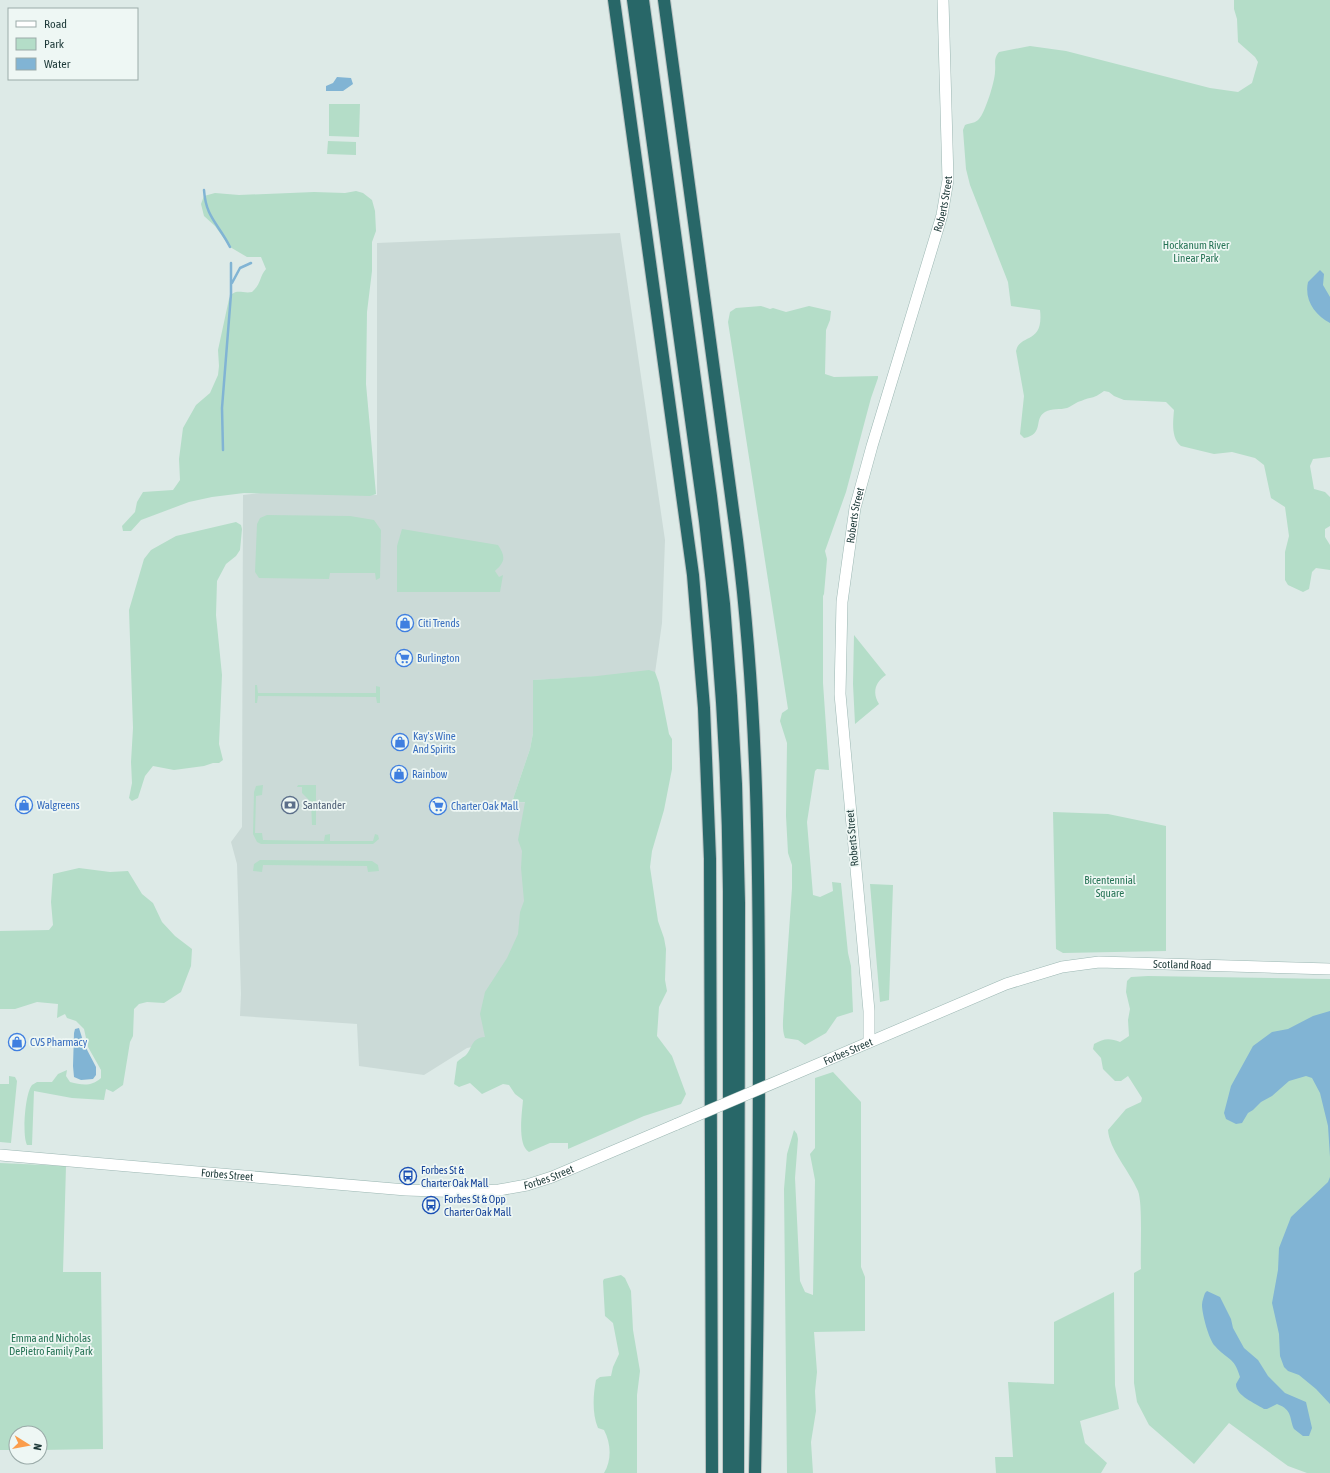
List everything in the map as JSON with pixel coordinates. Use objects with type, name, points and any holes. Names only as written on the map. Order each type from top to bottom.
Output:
[{"type":"highway","points":[[614,0],[695,593],[708,766],[710,860],[712,1473]]},
{"type":"highway","points":[[633,0],[705,521],[715,607],[723,715],[729,898],[729,1473]]},
{"type":"highway","points":[[643,0],[711,496],[725,618],[732,708],[739,903],[738,1473]]},
{"type":"highway","points":[[664,0],[738,548],[747,629],[753,712],[757,800],[759,908],[759,1250],[755,1473]]},
{"type":"main road","name":"Roberts Street","points":[[869,1042],[869,1011],[840,694],[842,602],[856,508],[872,446],[942,215],[948,180],[943,0]]},
{"type":"main road","name":"Scotland Road","points":[[1037,974],[1062,967],[1099,962],[1330,969]]},
{"type":"main road","name":"Forbes Street","points":[[0,1155],[406,1190],[474,1192],[514,1188],[552,1177],[1006,984],[1037,974]]},
{"type":"shaded area","points":[[620,233],[665,540],[662,623],[655,673],[533,680],[533,733],[530,749],[512,802],[564,803],[524,1037],[467,1048],[424,1075],[359,1066],[357,1024],[240,1016],[241,994],[237,864],[231,842],[242,827],[243,495],[286,490],[377,495],[377,243]]},
{"type":"green space","name":"Hockanum River Linear Park","points":[[1234,0],[1330,0],[1330,457],[1313,459],[1310,466],[1314,489],[1325,492],[1330,497],[1330,526],[1325,529],[1325,537],[1330,545],[1330,570],[1316,568],[1312,572],[1309,589],[1303,592],[1288,585],[1285,580],[1285,552],[1289,536],[1285,507],[1271,498],[1264,465],[1255,458],[1232,452],[1214,454],[1181,446],[1174,434],[1174,410],[1166,402],[1124,400],[1104,391],[1097,396],[1067,408],[1045,412],[1040,418],[1037,430],[1034,433],[1024,438],[1020,434],[1024,396],[1016,351],[1022,342],[1035,334],[1038,329],[1040,310],[1011,306],[1008,282],[970,185],[966,169],[963,130],[965,125],[978,120],[984,110],[993,82],[995,59],[999,52],[1030,46],[1066,51],[1210,88],[1238,92],[1252,83],[1258,62],[1255,57],[1238,42]]},
{"type":"green space","points":[[329,104],[360,104],[359,137],[329,136]]},
{"type":"green space","points":[[328,141],[356,142],[356,155],[327,154]]},
{"type":"green space","points":[[356,191],[363,193],[372,200],[375,211],[376,231],[372,242],[372,271],[367,312],[366,384],[376,494],[370,496],[244,493],[212,497],[189,502],[141,520],[131,531],[123,531],[122,526],[135,512],[137,502],[143,492],[173,490],[180,480],[179,459],[183,428],[196,405],[210,393],[218,375],[218,350],[229,299],[233,293],[236,292],[252,292],[266,269],[261,257],[247,257],[230,247],[215,226],[204,216],[201,204],[204,196],[215,193],[239,195],[314,192],[345,193]]},
{"type":"green space","points":[[761,306],[786,312],[809,306],[831,311],[830,320],[826,330],[825,374],[834,377],[878,376],[846,492],[825,551],[827,559],[823,596],[823,683],[829,770],[817,769],[815,771],[807,822],[813,895],[820,897],[833,891],[832,882],[841,883],[848,953],[851,966],[853,1012],[837,1017],[826,1033],[805,1045],[798,1040],[785,1038],[783,1030],[792,888],[792,865],[788,853],[786,816],[787,743],[780,721],[782,713],[788,709],[728,322],[730,312],[736,308]]},
{"type":"green space","points":[[267,515],[350,516],[374,520],[381,530],[380,578],[376,580],[375,573],[330,573],[329,579],[259,578],[255,572],[257,524],[260,518]]},
{"type":"green space","points":[[236,522],[241,525],[242,529],[240,550],[236,556],[226,564],[217,581],[216,615],[222,675],[219,744],[223,760],[219,763],[174,770],[153,766],[145,776],[138,798],[132,801],[129,798],[132,783],[131,762],[133,728],[129,610],[144,559],[151,550],[176,536]]},
{"type":"green space","points":[[402,529],[498,545],[503,556],[501,565],[495,571],[499,577],[503,575],[500,592],[397,592],[397,546]]},
{"type":"green space","points":[[854,635],[886,675],[877,684],[875,692],[879,704],[855,724],[853,684]]},
{"type":"green space","points":[[649,670],[655,672],[659,683],[669,734],[672,739],[672,769],[664,810],[652,851],[650,867],[658,921],[666,949],[665,980],[667,991],[659,1007],[657,1036],[672,1056],[686,1094],[681,1104],[644,1116],[568,1149],[568,1143],[550,1143],[529,1152],[523,1143],[521,1128],[523,1100],[515,1094],[509,1085],[503,1084],[482,1094],[470,1083],[459,1087],[454,1084],[457,1062],[468,1053],[477,1039],[485,1037],[480,1014],[485,992],[507,958],[518,934],[520,912],[524,901],[521,868],[522,851],[518,840],[525,802],[512,802],[530,749],[533,733],[533,680],[597,676]]},
{"type":"green space","points":[[255,685],[257,685],[258,693],[376,693],[376,686],[380,687],[380,703],[377,703],[376,697],[258,696],[257,703],[255,703]]},
{"type":"green space","points":[[263,785],[262,795],[256,796],[255,833],[262,833],[263,840],[324,841],[325,835],[330,834],[330,841],[373,841],[375,834],[378,835],[379,839],[373,844],[261,844],[257,842],[253,834],[254,792],[256,786]]},
{"type":"green space","points":[[298,785],[316,785],[316,825],[312,825],[311,802],[302,793],[302,787],[297,787]]},
{"type":"green space","name":"Bicentennial Square","points":[[1053,812],[1108,814],[1166,826],[1166,951],[1063,953],[1056,949]]},
{"type":"green space","points":[[260,860],[372,861],[378,865],[379,871],[368,872],[367,866],[263,865],[262,872],[253,871],[254,864]]},
{"type":"green space","points":[[79,868],[110,872],[128,871],[142,894],[153,903],[162,922],[175,936],[192,949],[191,966],[181,992],[164,1003],[147,1002],[139,1004],[134,1009],[133,1036],[130,1042],[123,1085],[113,1092],[106,1089],[104,1100],[72,1098],[34,1091],[32,1145],[27,1145],[25,1140],[25,1115],[28,1096],[32,1085],[37,1082],[52,1082],[58,1074],[67,1070],[66,1076],[70,1082],[90,1084],[101,1078],[101,1070],[88,1047],[84,1029],[76,1021],[67,1018],[65,1014],[57,1018],[58,1004],[37,1002],[15,1009],[0,1009],[0,931],[49,930],[53,925],[51,902],[53,874]]},
{"type":"green space","points":[[870,884],[893,885],[889,1000],[880,1002]]},
{"type":"green space","points":[[1131,977],[1330,979],[1330,1473],[1307,1473],[1288,1466],[1229,1423],[1194,1464],[1149,1425],[1137,1402],[1134,1383],[1134,1273],[1141,1269],[1140,1197],[1112,1145],[1108,1130],[1126,1109],[1141,1102],[1142,1098],[1128,1076],[1121,1081],[1115,1081],[1103,1069],[1101,1058],[1093,1049],[1094,1044],[1101,1041],[1110,1039],[1120,1042],[1129,1036],[1128,1020],[1130,1009],[1126,992],[1127,981]]},
{"type":"green space","points":[[833,1072],[861,1102],[861,1267],[865,1277],[865,1331],[814,1332],[817,1372],[815,1391],[816,1411],[811,1442],[813,1473],[787,1473],[784,1189],[787,1154],[794,1130],[798,1139],[795,1178],[800,1281],[805,1292],[813,1295],[815,1180],[810,1154],[815,1148],[815,1078]]},
{"type":"green space","points":[[9,1076],[15,1077],[17,1081],[11,1143],[0,1142],[0,1084],[9,1084]]},
{"type":"green space","name":"Emma and Nicholas DePietro Family Park","points":[[0,1163],[66,1166],[63,1272],[101,1272],[103,1449],[48,1450],[48,1425],[8,1425],[8,1450],[0,1450]]},
{"type":"green space","points":[[621,1275],[625,1278],[631,1291],[633,1330],[640,1371],[637,1395],[637,1473],[604,1473],[607,1468],[610,1452],[608,1440],[604,1430],[598,1428],[596,1423],[594,1411],[594,1392],[596,1380],[600,1377],[611,1376],[619,1354],[613,1323],[605,1316],[603,1281],[604,1279]]},
{"type":"green space","points":[[1114,1292],[1115,1385],[1119,1409],[1080,1421],[1085,1443],[1107,1463],[1101,1473],[996,1473],[995,1457],[1013,1457],[1008,1382],[1054,1384],[1054,1322]]},
{"type":"water","points":[[337,77],[351,78],[353,84],[343,91],[326,91],[326,86],[333,83]]},
{"type":"water","points":[[1320,270],[1324,274],[1323,285],[1330,297],[1330,323],[1315,311],[1309,301],[1307,289],[1308,282]]},
{"type":"water","points":[[1330,1011],[1330,1157],[1328,1126],[1320,1093],[1312,1078],[1306,1076],[1289,1081],[1272,1096],[1261,1102],[1248,1113],[1242,1123],[1236,1124],[1226,1119],[1224,1113],[1231,1086],[1253,1046],[1272,1032],[1288,1029],[1313,1016]]},
{"type":"water","points":[[79,1028],[84,1044],[96,1067],[96,1075],[93,1079],[81,1080],[74,1077],[74,1033],[75,1029]]},
{"type":"water","points":[[1330,1177],[1330,1404],[1316,1389],[1299,1375],[1288,1371],[1284,1367],[1280,1356],[1279,1334],[1272,1303],[1278,1270],[1279,1248],[1291,1217],[1328,1182]]},
{"type":"water","points":[[1207,1291],[1220,1297],[1231,1319],[1233,1328],[1244,1348],[1258,1360],[1268,1376],[1285,1393],[1306,1402],[1312,1428],[1309,1436],[1303,1436],[1294,1429],[1290,1415],[1282,1406],[1277,1404],[1264,1409],[1242,1396],[1239,1392],[1236,1384],[1240,1377],[1238,1370],[1233,1362],[1215,1346],[1206,1327],[1202,1305],[1205,1293]]},
{"type":"waterway","points":[[204,190],[205,200],[210,214],[230,247]]},
{"type":"waterway","points":[[223,450],[222,408],[231,294],[231,263]]},
{"type":"waterway","points":[[232,283],[240,268],[251,263]]},
{"type":"place","name":"Citi Trends","points":[[405,623]]},
{"type":"place","name":"Burlington","points":[[404,658]]},
{"type":"place","name":"Kay's Wine And Spirits","points":[[400,742]]},
{"type":"place","name":"Rainbow","points":[[399,774]]},
{"type":"place","name":"Walgreens","points":[[24,805]]},
{"type":"place","name":"Santander","points":[[290,805]]},
{"type":"place","name":"Charter Oak Mall","points":[[438,806]]},
{"type":"place","name":"CVS Pharmacy","points":[[17,1042]]},
{"type":"place","name":"Forbes St & Charter Oak Mall","points":[[408,1176]]},
{"type":"place","name":"Forbes St & Opp Charter Oak Mall","points":[[431,1205]]}]
